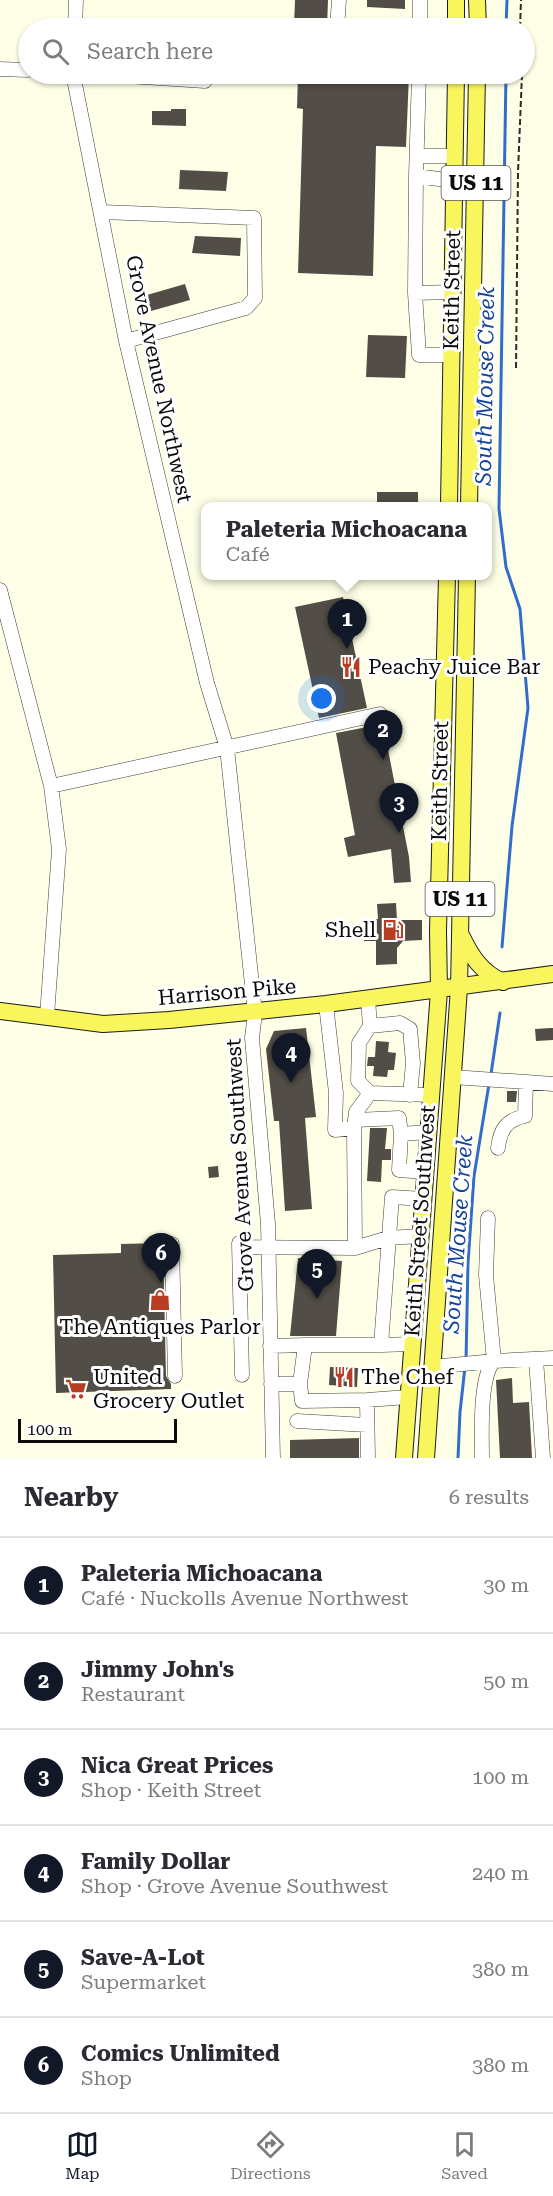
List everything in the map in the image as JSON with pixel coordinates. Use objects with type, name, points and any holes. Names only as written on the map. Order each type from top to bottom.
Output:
[{"type":"main road","points":[[456,0],[456,18]]},
{"type":"main road","points":[[477,0],[478,18]]},
{"type":"main road","name":"Keith Street","points":[[448,502],[456,84]]},
{"type":"main road","name":"Keith Street","points":[[469,502],[475,293],[477,84]]},
{"type":"main road","points":[[453,292],[475,293]]},
{"type":"main road","name":"Keith Street","points":[[439,991],[438,931],[447,580]]},
{"type":"main road","name":"Keith Street","points":[[459,988],[467,580]]},
{"type":"main road","points":[[445,667],[465,668]]},
{"type":"main road","points":[[460,933],[468,950],[479,964],[489,975],[503,981]]},
{"type":"main road","name":"Harrison Pike","points":[[0,1011],[103,1024],[255,1013],[439,991],[553,974]]},
{"type":"main road","name":"Keith Street Southwest","points":[[426,1458],[459,988]]},
{"type":"main road","name":"Keith Street Southwest","points":[[404,1458],[439,991]]},
{"type":"main road","points":[[420,1236],[441,1238]]},
{"type":"main road","points":[[412,1344],[434,1344]]},
{"type":"main road","points":[[411,1366],[432,1367]]},
{"type":"street","points":[[75,18],[76,0]]},
{"type":"street","points":[[338,18],[339,0]]},
{"type":"street","points":[[420,0],[420,18]]},
{"type":"street","points":[[0,69],[18,70]]},
{"type":"street","name":"Grove Avenue Northwest","points":[[76,84],[126,341],[207,683],[227,748],[255,1013]]},
{"type":"street","points":[[420,84],[415,293],[419,355],[452,355]]},
{"type":"street","points":[[418,156],[455,156]]},
{"type":"street","points":[[416,176],[454,181]]},
{"type":"street","points":[[102,212],[254,218],[255,298],[246,308],[126,341]]},
{"type":"street","points":[[415,293],[453,292]]},
{"type":"street","points":[[1,596],[51,786],[59,849],[47,1016]]},
{"type":"street","points":[[419,667],[445,667]]},
{"type":"street","points":[[51,786],[380,714]]},
{"type":"street","points":[[368,999],[370,1026],[358,1043],[358,1082],[370,1094],[431,1095]]},
{"type":"street","points":[[327,1004],[336,1093],[335,1130],[355,1124],[399,1118],[401,1134],[399,1170],[424,1172]]},
{"type":"street","name":"Grove Avenue Southwest","points":[[255,1013],[252,1038],[269,1246],[273,1458]]},
{"type":"street","points":[[370,1026],[400,1023],[410,1029],[413,1064],[410,1095]]},
{"type":"street","points":[[453,1077],[553,1084]]},
{"type":"street","points":[[498,1148],[505,1125],[511,1120],[525,1116],[526,1082]]},
{"type":"street","points":[[355,1248],[356,1112],[370,1094]]},
{"type":"street","points":[[401,1134],[428,1132]]},
{"type":"street","points":[[381,1345],[392,1197],[423,1199]]},
{"type":"street","points":[[488,1218],[486,1275],[494,1361]]},
{"type":"street","points":[[242,1374],[239,1245],[355,1248],[388,1238],[420,1236]]},
{"type":"street","points":[[172,1244],[175,1376]]},
{"type":"street","points":[[270,1347],[412,1344]]},
{"type":"street","points":[[305,1346],[300,1384],[302,1401],[408,1397]]},
{"type":"street","points":[[432,1367],[553,1358]]},
{"type":"street","points":[[536,1359],[543,1458]]},
{"type":"street","points":[[482,1458],[485,1380],[489,1366],[494,1361]]},
{"type":"street","points":[[271,1384],[300,1384]]},
{"type":"street","points":[[367,1400],[368,1458]]},
{"type":"street","points":[[297,1421],[367,1425]]},
{"type":"path","points":[[520,18],[521,0]]},
{"type":"path","points":[[516,368],[518,172],[522,84]]},
{"type":"building","points":[[295,0],[328,0],[327,18],[294,18]]},
{"type":"building","points":[[367,0],[405,0],[405,9],[367,7]]},
{"type":"building","points":[[298,84],[409,84],[406,147],[376,146],[373,276],[298,273],[303,109],[297,108]]},
{"type":"building","points":[[171,109],[186,109],[186,126],[152,125],[152,111],[171,111]]},
{"type":"building","points":[[180,170],[228,172],[226,191],[179,189]]},
{"type":"building","points":[[195,236],[241,238],[240,256],[192,253]]},
{"type":"building","points":[[185,284],[190,300],[144,313],[140,297]]},
{"type":"building","points":[[368,335],[407,336],[405,378],[366,377]]},
{"type":"building","points":[[377,492],[418,492],[418,502],[377,502]]},
{"type":"building","points":[[343,597],[367,708],[319,718],[295,607]]},
{"type":"building","points":[[383,724],[409,857],[411,882],[394,883],[391,849],[348,857],[344,838],[355,835],[336,733]]},
{"type":"building","name":"Shell","points":[[396,903],[397,920],[422,920],[422,940],[403,941],[397,948],[397,964],[376,965],[376,941],[364,941],[364,919],[378,919],[377,904]]},
{"type":"building","points":[[306,1028],[316,1117],[305,1118],[312,1209],[285,1211],[279,1121],[274,1121],[266,1049],[274,1031]]},
{"type":"building","points":[[553,1028],[553,1040],[536,1041],[535,1029]]},
{"type":"building","points":[[376,1041],[389,1042],[388,1052],[396,1053],[394,1070],[388,1070],[387,1077],[373,1076],[374,1066],[367,1066],[368,1057],[375,1057]]},
{"type":"building","points":[[507,1091],[517,1091],[516,1102],[507,1102]]},
{"type":"building","points":[[370,1128],[387,1128],[385,1149],[391,1149],[391,1160],[382,1160],[381,1182],[367,1181]]},
{"type":"building","points":[[218,1166],[219,1177],[209,1178],[208,1167]]},
{"type":"building","points":[[163,1243],[166,1376],[171,1389],[56,1393],[53,1255],[121,1253],[121,1244]]},
{"type":"building","points":[[298,1258],[342,1261],[336,1336],[290,1336]]},
{"type":"building","name":"The Chef","points":[[330,1367],[358,1368],[357,1387],[329,1385]]},
{"type":"building","points":[[512,1378],[513,1403],[529,1402],[532,1458],[500,1458],[496,1380]]},
{"type":"building","points":[[359,1438],[359,1458],[290,1458],[290,1440]]},
{"type":"waterway","name":"South Mouse Creek","points":[[506,18],[507,0]]},
{"type":"waterway","name":"South Mouse Creek","points":[[502,947],[512,826],[528,708],[520,609],[506,567],[499,509],[506,84]]},
{"type":"waterway","name":"South Mouse Creek","points":[[491,1074],[500,1013]]},
{"type":"waterway","name":"South Mouse Creek","points":[[466,1361],[468,1263],[474,1176],[489,1084]]},
{"type":"waterway","name":"South Mouse Creek","points":[[458,1458],[465,1367]]},
{"type":"place","name":"Paleteria Michoacana","points":[[347,649]]},
{"type":"place","name":"Peachy Juice Bar","points":[[351,667]]},
{"type":"place","name":"Jimmy John's","points":[[383,760]]},
{"type":"place","name":"Nica Great Prices","points":[[399,833]]},
{"type":"place","name":"Shell","points":[[393,930]]},
{"type":"place","name":"Family Dollar","points":[[291,1083]]},
{"type":"place","name":"Comics Unlimited","points":[[161,1283]]},
{"type":"place","name":"Save-A-Lot","points":[[317,1299]]},
{"type":"place","name":"The Antiques Parlor","points":[[160,1300]]},
{"type":"place","name":"The Chef","points":[[344,1377]]},
{"type":"place","name":"United Grocery Outlet","points":[[76,1389]]}]
